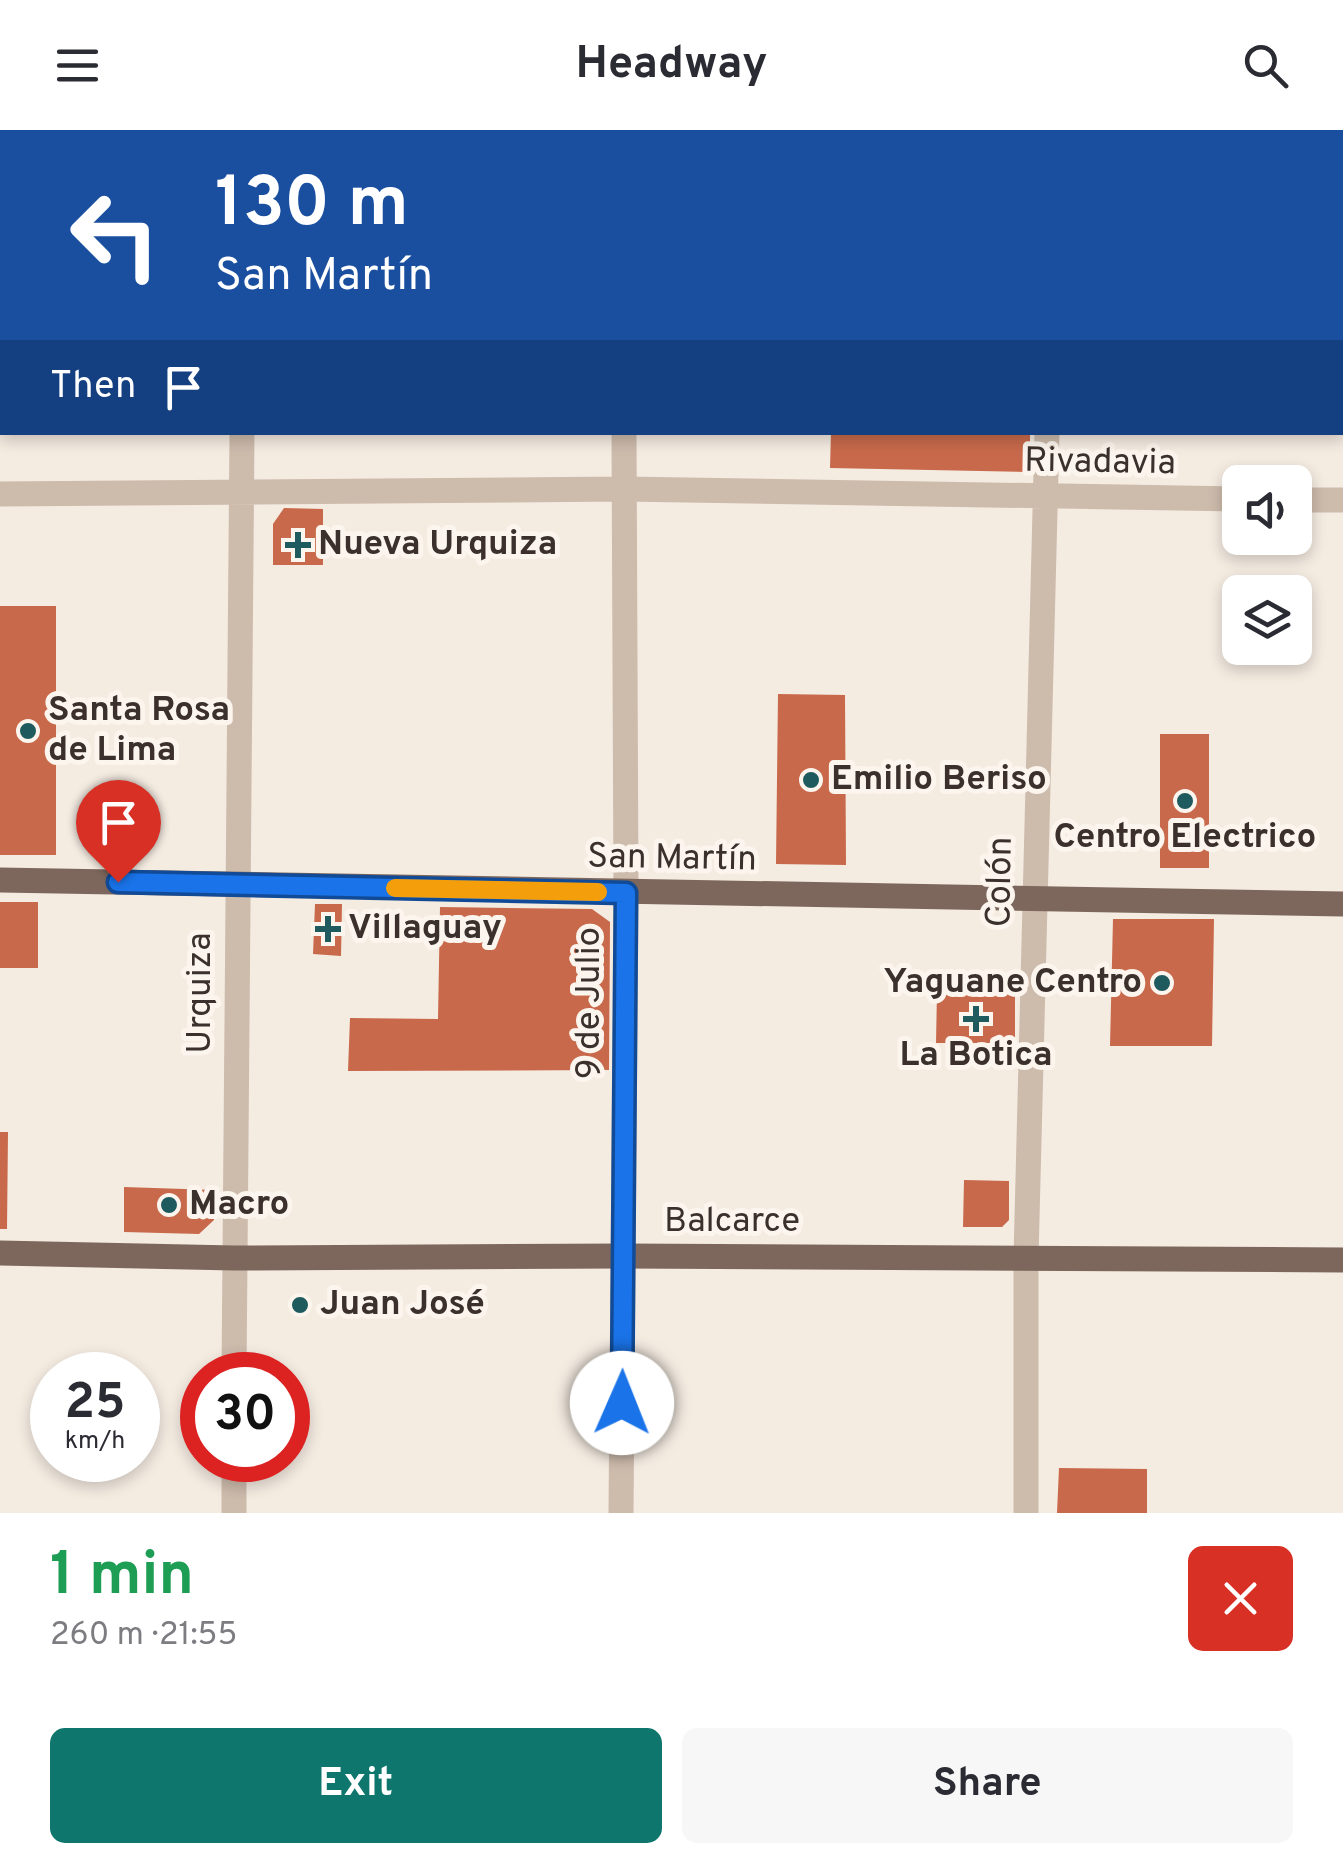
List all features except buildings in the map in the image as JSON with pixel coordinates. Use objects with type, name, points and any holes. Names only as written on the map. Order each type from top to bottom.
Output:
[{"type":"main road","name":"San Martín","points":[[0,880],[1343,904]]},
{"type":"main road","name":"Balcarce","points":[[0,1252],[234,1258],[1343,1260]]},
{"type":"street","name":"Urquiza","points":[[234,1352],[242,435]]},
{"type":"street","name":"9 de Julio","points":[[621,1513],[626,893],[624,435]]},
{"type":"street","name":"Colón","points":[[1026,1513],[1026,1258],[1047,435]]},
{"type":"street","name":"Rivadavia","points":[[0,494],[624,489],[1222,499]]},
{"type":"street","points":[[1312,500],[1343,500]]},
{"type":"street","points":[[234,1482],[234,1513]]},
{"type":"slow traffic","points":[[395,888],[598,892]]},
{"type":"place","name":"Nueva Urquiza","points":[[298,545]]},
{"type":"place","name":"Santa Rosa de Lima","points":[[28,731]]},
{"type":"place","name":"Emilio Beriso","points":[[811,780]]},
{"type":"place","name":"Centro Electrico","points":[[1185,801]]},
{"type":"place","name":"Villaguay","points":[[328,929]]},
{"type":"place","name":"Yaguane Centro","points":[[1162,983]]},
{"type":"place","name":"La Botica","points":[[976,1019]]},
{"type":"place","name":"Macro","points":[[169,1205]]},
{"type":"place","name":"Juan José","points":[[300,1305]]},
{"type":"route","points":[[118,882],[626,893],[622,1403]]}]
